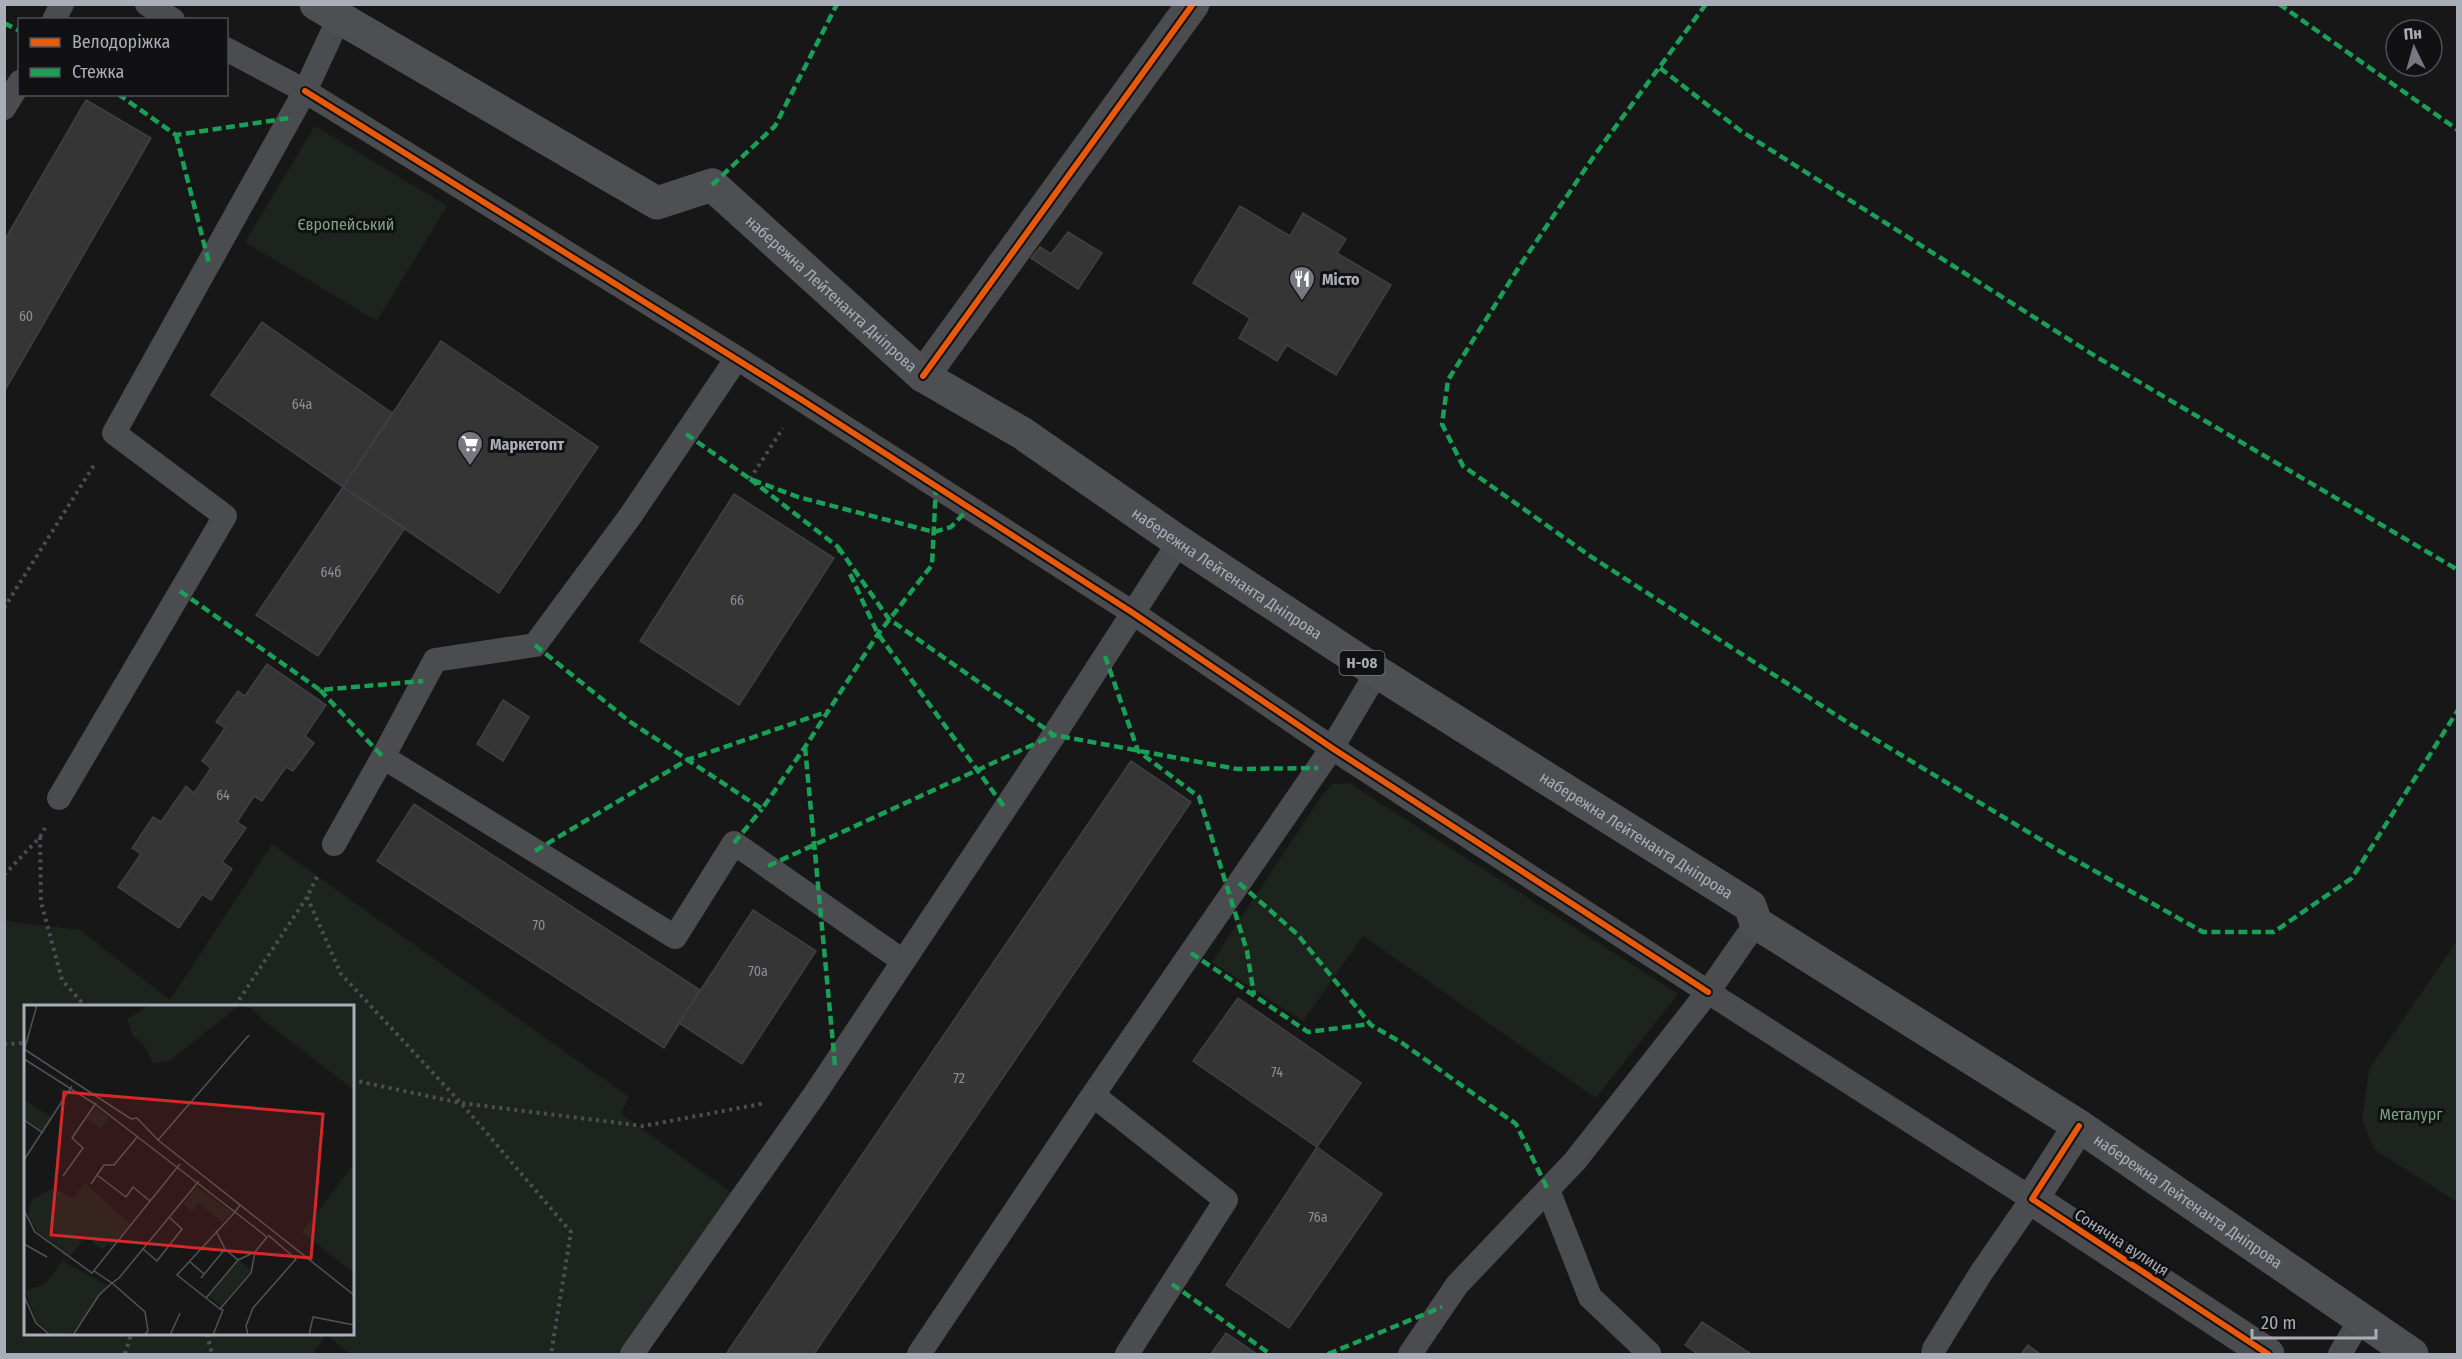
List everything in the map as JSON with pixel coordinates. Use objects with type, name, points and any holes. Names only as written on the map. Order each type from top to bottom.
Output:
[{"type":"main road","name":"набережна Лейтенанта Дніпрова","points":[[327,11],[657,203],[712,185],[923,376],[1022,433],[1179,542],[1377,672],[1750,906],[1756,923],[2079,1126],[2412,1354]]},
{"type":"street","points":[[923,376],[1193,4]]},
{"type":"street","points":[[2032,1199],[2079,1126]]},
{"type":"street","name":"Сонячна вулиця","points":[[2032,1199],[2268,1354]]},
{"type":"lane","points":[[55,18],[62,4]]},
{"type":"lane","points":[[147,4],[170,18]]},
{"type":"lane","points":[[59,798],[225,516],[114,433],[305,92],[327,11]]},
{"type":"lane","points":[[228,50],[305,92],[737,358],[1133,613],[1332,748],[2032,1199],[1930,1353]]},
{"type":"lane","points":[[4,108],[18,85]]},
{"type":"lane","points":[[333,844],[435,660],[535,645],[631,515],[737,358]]},
{"type":"lane","points":[[632,1354],[815,1094],[1179,542]]},
{"type":"lane","points":[[919,1354],[1093,1095],[1332,748],[1377,672]]},
{"type":"lane","points":[[383,757],[675,937],[734,843],[903,961]]},
{"type":"lane","points":[[1410,1354],[1457,1284],[1575,1161],[1708,992],[1756,923]]},
{"type":"lane","points":[[1093,1095],[1226,1200],[1126,1354]]},
{"type":"lane","points":[[1548,1190],[1590,1297],[1649,1354]]},
{"type":"lane","points":[[2340,1354],[2360,1320]]},
{"type":"path","points":[[750,479],[802,400]]},
{"type":"path","points":[[4,608],[114,433]]},
{"type":"path","points":[[4,875],[40,837],[59,798]]},
{"type":"path","points":[[40,837],[41,902],[62,980],[84,1005]]},
{"type":"path","points":[[236,1005],[307,897],[333,844]]},
{"type":"path","points":[[307,897],[341,974],[461,1103],[571,1232],[551,1354]]},
{"type":"path","points":[[4,1044],[24,1043]]},
{"type":"path","points":[[354,1080],[461,1103],[643,1126],[815,1094]]},
{"type":"path","points":[[125,1354],[131,1335]]},
{"type":"path","points":[[207,1335],[213,1354]]},
{"type":"green space","name":"Європейський","points":[[315,126],[447,206],[377,321],[245,242]]},
{"type":"green space","points":[[1349,783],[1678,994],[1596,1098],[1363,936],[1303,1021],[1212,962],[1322,795],[1333,784]]},
{"type":"green space","points":[[272,844],[629,1097],[621,1114],[732,1193],[622,1354],[351,1354],[326,1335],[313,1354],[5,1354],[5,921],[80,930],[170,1000]]},
{"type":"green space","name":"Металург","points":[[2457,941],[2457,1202],[2375,1150],[2362,1121],[2369,1069]]},
{"type":"building","points":[[86,100],[151,138],[4,392],[4,241]]},
{"type":"building","name":"Місто","points":[[1240,206],[1290,236],[1303,213],[1346,239],[1337,253],[1391,285],[1336,375],[1287,345],[1277,361],[1239,338],[1250,318],[1193,283]]},
{"type":"building","points":[[1068,232],[1102,253],[1078,289],[1031,258],[1040,247],[1051,254]]},
{"type":"building","points":[[262,322],[392,413],[343,487],[211,395]]},
{"type":"building","name":"Маркетопт","points":[[441,341],[598,447],[499,593],[343,487]]},
{"type":"building","points":[[343,487],[405,528],[318,656],[256,615]]},
{"type":"building","points":[[734,494],[834,558],[739,705],[640,641]]},
{"type":"building","points":[[267,664],[326,705],[305,736],[314,743],[293,771],[286,767],[262,801],[254,796],[237,822],[246,828],[222,862],[232,869],[211,900],[202,894],[179,928],[118,887],[141,854],[132,848],[153,817],[161,822],[186,786],[194,793],[211,768],[202,761],[225,728],[216,722],[238,691],[245,696]]},
{"type":"building","points":[[503,700],[529,717],[503,761],[477,744]]},
{"type":"building","points":[[1131,761],[1191,802],[814,1354],[726,1354]]},
{"type":"building","points":[[414,804],[700,990],[664,1048],[377,861]]},
{"type":"building","points":[[753,910],[816,951],[742,1064],[679,1023]]},
{"type":"building","points":[[1238,998],[1361,1083],[1317,1147],[1193,1061]]},
{"type":"building","points":[[1317,1147],[1382,1194],[1289,1328],[1226,1285]]},
{"type":"building","points":[[1702,1322],[1751,1354],[1698,1354],[1685,1345]]},
{"type":"building","points":[[1226,1333],[1257,1354],[1211,1354]]},
{"type":"building","points":[[2028,1345],[2040,1354],[2021,1354]]},
{"type":"marked path","points":[[712,185],[775,126],[837,4]]},
{"type":"marked path","points":[[1706,4],[1594,156],[1519,267],[1448,380],[1442,424],[1463,466],[1590,556],[1850,724],[2061,852],[2203,932],[2274,932],[2352,878],[2458,710]]},
{"type":"marked path","points":[[2279,4],[2458,130]]},
{"type":"marked path","points":[[4,23],[18,30]]},
{"type":"marked path","points":[[1660,68],[1741,131],[2095,356],[2458,570]]},
{"type":"marked path","points":[[121,96],[176,135],[290,118]]},
{"type":"marked path","points":[[176,135],[209,263]]},
{"type":"marked path","points":[[686,434],[750,479],[798,497],[934,532],[951,527],[969,508]]},
{"type":"marked path","points":[[750,479],[838,547],[840,552]]},
{"type":"marked path","points":[[535,645],[629,721],[762,809],[878,634],[932,565],[936,486]]},
{"type":"marked path","points":[[838,547],[889,619],[1054,735],[1237,769],[1318,768]]},
{"type":"marked path","points":[[850,574],[878,634],[1005,808]]},
{"type":"marked path","points":[[180,591],[320,690],[423,681]]},
{"type":"marked path","points":[[1105,656],[1138,751],[1199,797],[1247,951],[1254,995]]},
{"type":"marked path","points":[[320,690],[383,757]]},
{"type":"marked path","points":[[535,851],[687,760],[829,711]]},
{"type":"marked path","points":[[768,866],[1054,735]]},
{"type":"marked path","points":[[805,747],[835,1065]]},
{"type":"marked path","points":[[734,843],[762,809]]},
{"type":"marked path","points":[[1239,883],[1297,934],[1371,1025],[1402,1043],[1516,1124],[1548,1190]]},
{"type":"marked path","points":[[1191,953],[1308,1032],[1370,1024]]},
{"type":"marked path","points":[[1172,1284],[1270,1354]]},
{"type":"marked path","points":[[1328,1354],[1442,1307]]},
{"type":"cycle path","points":[[923,376],[1193,4]]},
{"type":"cycle path","points":[[305,91],[802,400],[1133,613],[1332,748],[1708,992]]},
{"type":"cycle path","points":[[2079,1126],[2032,1199],[2268,1354]]},
{"type":"place","name":"Місто","points":[[1302,302]]},
{"type":"place","name":"Маркетопт","points":[[470,467]]}]
